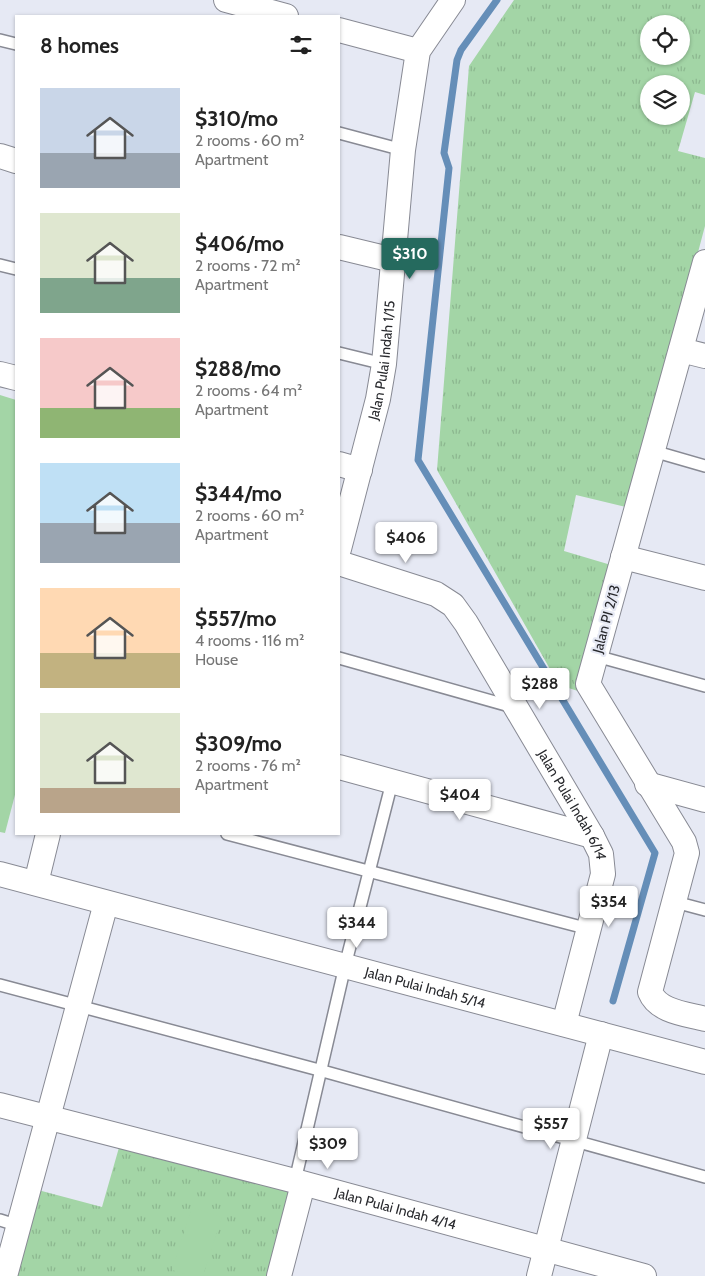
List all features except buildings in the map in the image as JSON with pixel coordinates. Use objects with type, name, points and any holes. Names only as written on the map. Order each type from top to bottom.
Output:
[{"type":"street","points":[[226,0],[278,11]]},
{"type":"street","name":"Jalan Pulai Indah 1/15","points":[[340,541],[349,467],[378,399],[384,364],[403,150],[418,51],[453,0]]},
{"type":"street","points":[[340,30],[418,51]]},
{"type":"street","points":[[0,156],[15,161]]},
{"type":"street","points":[[340,247],[392,260]]},
{"type":"street","name":"Jalan PI 2/13","points":[[705,262],[588,684],[647,784],[684,842],[687,853],[650,992],[657,1003],[666,1008],[705,1019]]},
{"type":"street","points":[[681,350],[705,356]]},
{"type":"street","points":[[0,374],[15,378]]},
{"type":"street","points":[[623,557],[705,578]]},
{"type":"street","name":"Jalan Pulai Indah 6/14","points":[[340,563],[436,594],[453,605],[466,623],[517,708],[601,854],[603,874],[564,1024]]},
{"type":"street","points":[[340,767],[592,836]]},
{"type":"street","points":[[647,784],[705,800]]},
{"type":"street","points":[[36,883],[48,835]]},
{"type":"street","name":"Jalan Pulai Indah 5/14","points":[[0,874],[705,1062]]},
{"type":"street","points":[[5,1276],[10,1223],[49,1118],[106,903]]},
{"type":"street","points":[[538,1276],[601,1034]]},
{"type":"street","name":"Jalan Pulai Indah 4/14","points":[[0,1105],[299,1182],[644,1276]]},
{"type":"street","points":[[279,1276],[299,1182]]},
{"type":"lane","points":[[0,40],[15,44]]},
{"type":"lane","points":[[340,133],[403,150]]},
{"type":"lane","points":[[0,265],[15,269]]},
{"type":"lane","points":[[340,353],[384,364]]},
{"type":"lane","points":[[653,451],[705,466]]},
{"type":"lane","points":[[596,656],[705,686]]},
{"type":"lane","points":[[340,658],[517,708]]},
{"type":"lane","points":[[299,1182],[319,1070],[392,782]]},
{"type":"lane","points":[[232,835],[589,929]]},
{"type":"lane","points":[[675,902],[705,910]]},
{"type":"lane","points":[[0,985],[78,1008],[319,1070],[705,1177]]},
{"type":"green space","points":[[514,0],[705,0],[705,95],[695,92],[690,109],[690,75],[640,75],[640,125],[685,125],[678,151],[705,158],[705,226],[630,508],[576,495],[564,551],[611,565],[578,691],[559,685],[437,470],[469,66]]},
{"type":"green space","points":[[0,395],[15,400],[15,795],[5,833],[0,832]]},
{"type":"green space","points":[[120,1144],[289,1190],[267,1276],[16,1276],[38,1190],[102,1207]]},
{"type":"green space","points":[[192,1207],[222,1217],[203,1276],[191,1276],[172,1270]]},
{"type":"waterway","points":[[497,0],[461,50],[457,60],[444,153],[449,168],[418,460],[655,853],[613,1001]]}]
